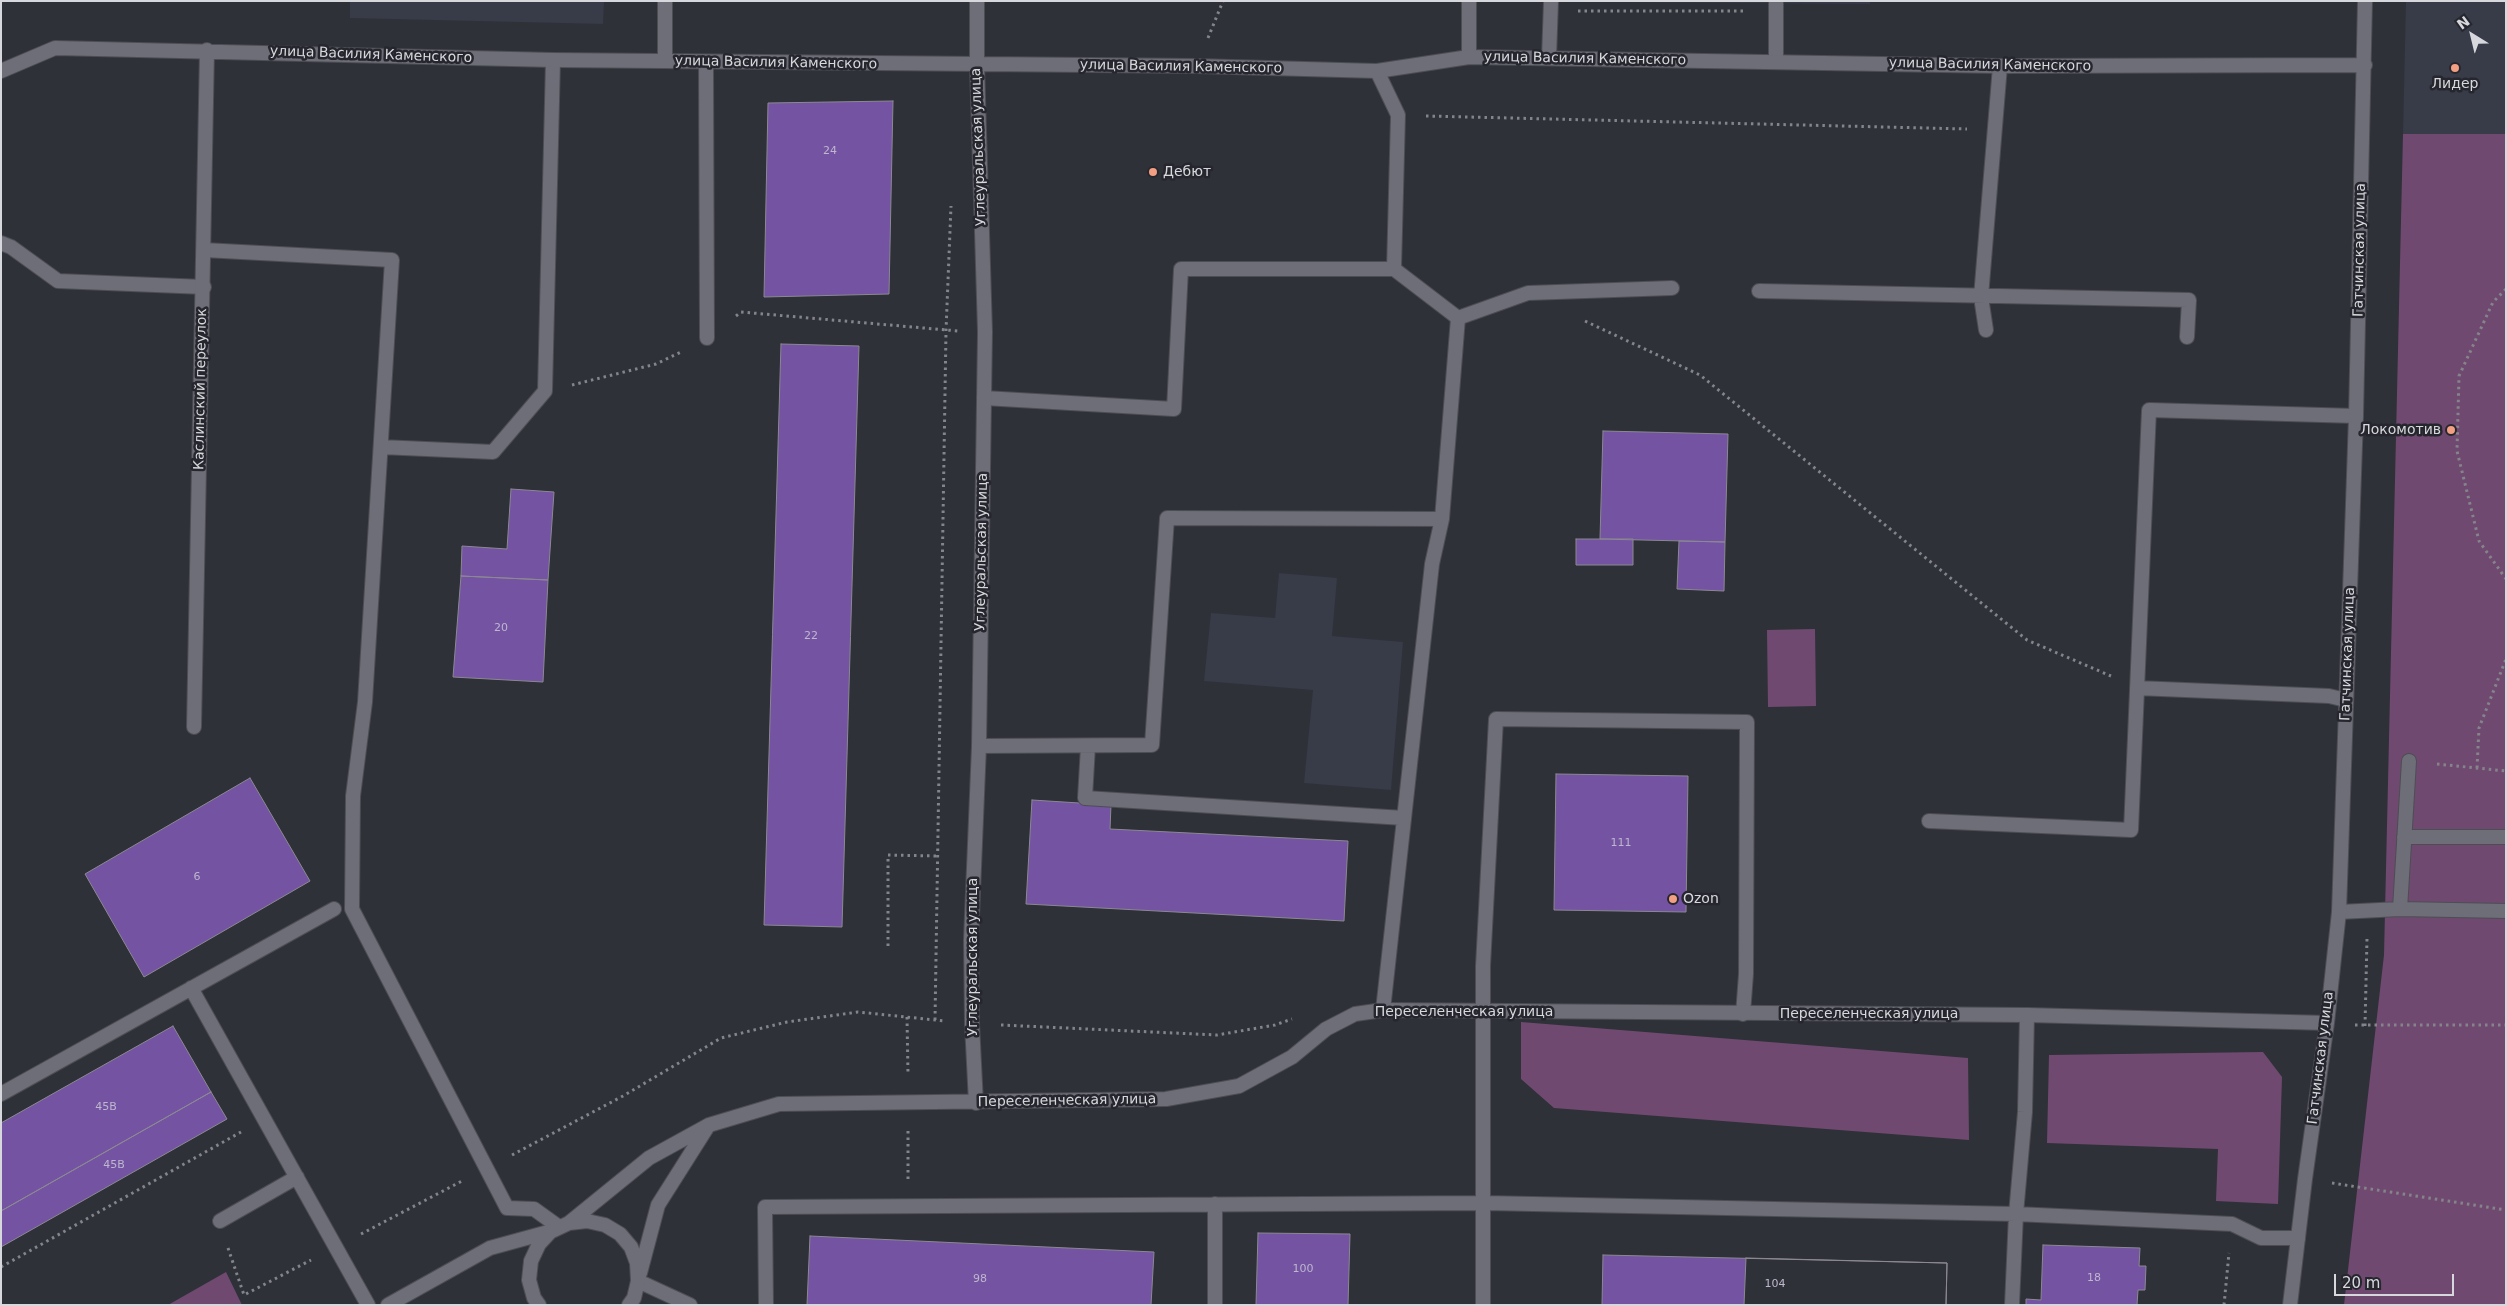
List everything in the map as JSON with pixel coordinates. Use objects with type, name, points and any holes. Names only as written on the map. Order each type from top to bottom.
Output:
[{"type":"street","points":[[664,61],[665,1]]},
{"type":"street","name":"Углеуральская улица","points":[[976,1103],[972,1024],[971,940],[979,746],[985,332],[977,64],[977,1]]},
{"type":"street","points":[[1468,57],[1469,1]]},
{"type":"street","name":"Гатчинская улица","points":[[2290,1305],[2305,1179],[2327,1023],[2339,912],[2356,416],[2365,1]]},
{"type":"street","points":[[1549,58],[1550,6]]},
{"type":"street","points":[[1776,6],[1776,62]]},
{"type":"street","name":"улица Василия Каменского","points":[[1,71],[55,48],[208,50],[553,60],[1196,66],[1377,70],[1468,57],[2000,66],[2365,65]]},
{"type":"street","name":"Каслинский переулок","points":[[194,728],[208,50]]},
{"type":"street","points":[[381,447],[493,452],[545,391],[553,60]]},
{"type":"street","points":[[706,62],[707,338]]},
{"type":"street","points":[[1986,330],[1981,297],[2000,66]]},
{"type":"street","points":[[1377,70],[1398,115],[1394,270]]},
{"type":"street","points":[[1,244],[11,247],[58,281],[204,287]]},
{"type":"street","points":[[204,250],[392,260],[365,702],[353,796],[352,909],[507,1208],[534,1210],[560,1227]]},
{"type":"street","points":[[984,398],[1174,409],[1181,269],[1394,270],[1458,318]]},
{"type":"street","points":[[1458,318],[1528,294],[1672,288]]},
{"type":"street","points":[[1759,291],[2189,300],[2187,337]]},
{"type":"street","points":[[1383,1010],[1432,564],[1442,519],[1458,318]]},
{"type":"street","points":[[1929,821],[2130,830],[2150,410],[2356,416]]},
{"type":"street","points":[[979,746],[1152,745],[1167,518],[1442,519]]},
{"type":"street","points":[[2137,688],[2329,696],[2346,700]]},
{"type":"street","points":[[1483,1305],[1485,1203],[1483,966],[1496,719],[1747,722],[1746,974],[1743,1014]]},
{"type":"street","points":[[1088,746],[1086,798],[1404,818]]},
{"type":"street","points":[[2400,909],[2409,761]]},
{"type":"street","points":[[2404,837],[2506,837]]},
{"type":"street","points":[[1,1094],[334,909]]},
{"type":"street","points":[[2339,912],[2400,909],[2506,911]]},
{"type":"street","points":[[191,988],[368,1305]]},
{"type":"street","name":"Переселенческая улица","points":[[539,1305],[534,1298],[529,1280],[531,1261],[539,1244],[649,1158],[708,1125],[779,1104],[976,1103],[1166,1099],[1239,1086],[1292,1057],[1326,1029],[1355,1014],[1383,1010],[2027,1015],[2327,1023]]},
{"type":"street","points":[[2012,1305],[2016,1214],[2024,1112],[2027,1015]]},
{"type":"street","points":[[690,1305],[638,1281],[658,1205],[708,1125]]},
{"type":"street","points":[[220,1221],[296,1177]]},
{"type":"street","points":[[766,1305],[765,1207],[1485,1203],[2016,1214],[2232,1224],[2261,1238],[2298,1238]]},
{"type":"street","points":[[1215,1204],[1215,1305]]},
{"type":"street","name":"Переселенческая улица","points":[[388,1305],[490,1248],[587,1221],[605,1225],[620,1234],[631,1247],[637,1263],[638,1281],[631,1302]]},
{"type":"path","points":[[1196,66],[1223,1]]},
{"type":"path","points":[[1550,6],[1776,6]]},
{"type":"path","points":[[1398,115],[1995,130]]},
{"type":"path","points":[[935,1020],[946,331],[951,202]]},
{"type":"path","points":[[2506,290],[2493,302],[2459,376],[2457,451],[2479,541],[2506,579]]},
{"type":"path","points":[[545,391],[656,364],[707,338],[741,312],[946,331],[985,332]]},
{"type":"path","points":[[1580,318],[1700,375],[2026,640],[2137,688]]},
{"type":"path","points":[[2477,768],[2479,728],[2506,659]]},
{"type":"path","points":[[888,946],[888,856],[938,856]]},
{"type":"path","points":[[2327,1023],[2365,1026],[2506,1025]]},
{"type":"path","points":[[1,1267],[248,1128]]},
{"type":"path","points":[[2305,1179],[2506,1210]]},
{"type":"path","points":[[2224,1305],[2232,1224]]},
{"type":"shaded area","points":[[350,1],[604,1],[603,24],[350,18]]},
{"type":"shaded area","points":[[1491,1],[1870,1],[1870,4]]},
{"type":"shaded area","name":"Лидер","points":[[2406,1],[2506,1],[2506,134],[2403,134]]},
{"type":"shaded area","name":"Локомотив","points":[[2403,134],[2506,134],[2506,1305],[2344,1305],[2384,955]]},
{"type":"shaded area","points":[[1279,573],[1337,578],[1332,636],[1403,642],[1391,790],[1304,783],[1313,690],[1204,681],[1211,613],[1275,618]]},
{"type":"shaded area","points":[[1815,629],[1816,706],[1768,707],[1767,630]]},
{"type":"shaded area","points":[[1521,1022],[1968,1058],[1969,1140],[1554,1108],[1521,1079]]},
{"type":"shaded area","points":[[2263,1052],[2282,1077],[2278,1204],[2216,1201],[2218,1149],[2047,1143],[2049,1055]]},
{"type":"shaded area","points":[[226,1272],[242,1305],[168,1305]]},
{"type":"building","points":[[893,101],[889,294],[764,297],[768,103]]},
{"type":"building","points":[[781,344],[859,346],[842,927],[764,925]]},
{"type":"building","points":[[1603,431],[1728,434],[1725,542],[1600,539]]},
{"type":"building","points":[[511,489],[554,492],[548,580],[461,576],[462,546],[507,549]]},
{"type":"building","points":[[1576,539],[1633,539],[1633,565],[1576,565]]},
{"type":"building","points":[[1679,541],[1725,542],[1724,591],[1677,589]]},
{"type":"building","points":[[461,576],[548,580],[543,682],[453,677]]},
{"type":"building","points":[[1556,774],[1688,776],[1686,912],[1554,910]]},
{"type":"building","points":[[250,778],[310,881],[144,977],[85,874]]},
{"type":"building","points":[[1032,800],[1111,805],[1110,829],[1348,841],[1344,921],[1026,904]]},
{"type":"building","points":[[173,1026],[211,1092],[1,1211],[1,1123]]},
{"type":"building","points":[[211,1092],[227,1119],[1,1247],[1,1211]]},
{"type":"building","points":[[1258,1233],[1350,1234],[1348,1305],[1256,1305]]},
{"type":"building","points":[[810,1236],[1154,1252],[1151,1305],[807,1305]]},
{"type":"building","points":[[2043,1245],[2140,1248],[2139,1266],[2146,1266],[2145,1290],[2138,1290],[2137,1305],[2026,1305],[2026,1299],[2041,1300]]},
{"type":"building","points":[[1603,1255],[1947,1263],[1946,1305],[1602,1305]]},
{"type":"building","points":[[1746,1258],[1947,1263],[1946,1305],[1744,1305]]},
{"type":"place","name":"Лидер","points":[[2455,68]]},
{"type":"place","name":"Дебют","points":[[1153,172]]},
{"type":"place","name":"Локомотив","points":[[2451,430]]},
{"type":"place","name":"Ozon","points":[[1673,899]]}]
